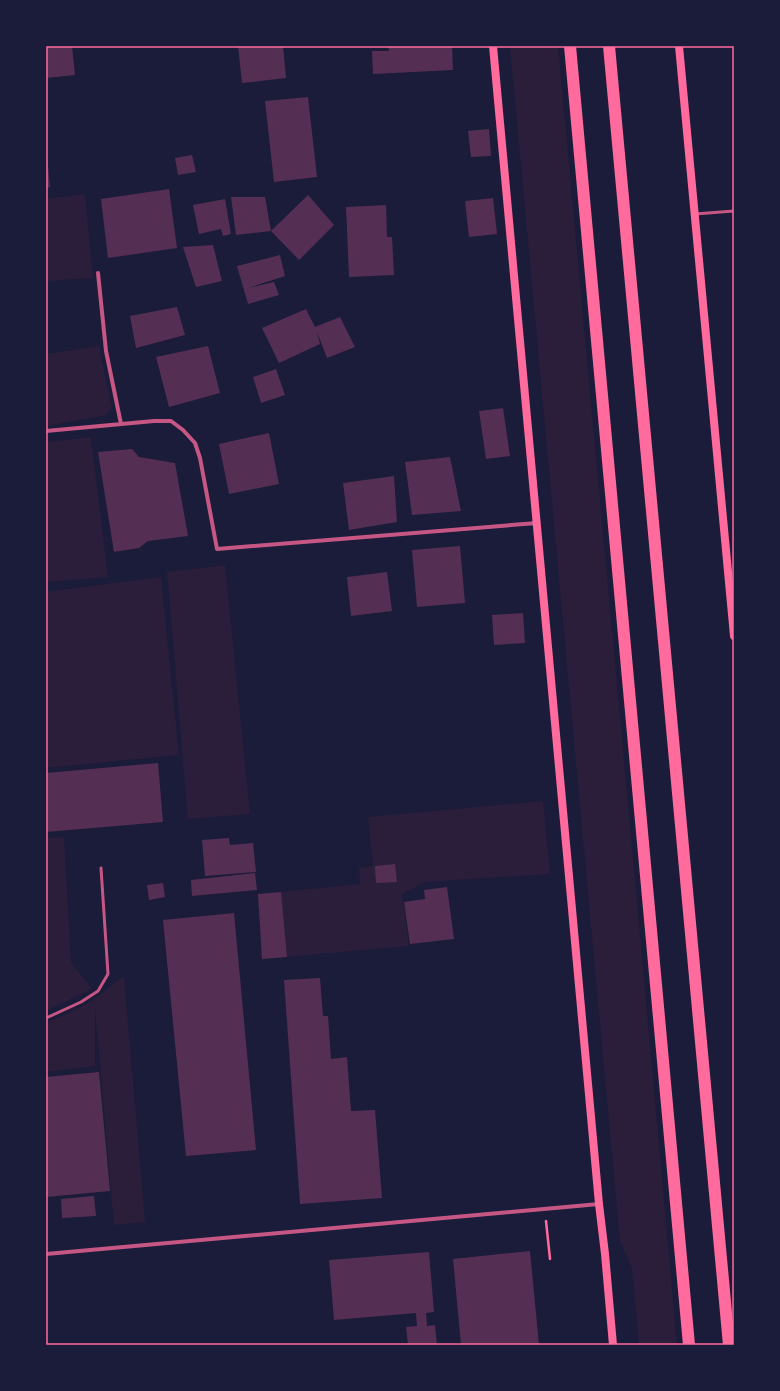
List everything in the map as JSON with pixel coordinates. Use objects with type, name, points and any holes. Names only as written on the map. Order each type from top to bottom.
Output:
[{"type":"highway","points":[[570,46],[689,1345]]},
{"type":"highway","points":[[609,46],[729,1345]]},
{"type":"main road","points":[[494,46],[613,1345]]},
{"type":"main road","points":[[679,46],[722,507],[732,579],[734,636]]},
{"type":"street","points":[[98,273],[106,351],[121,424]]},
{"type":"street","points":[[46,431],[171,421],[183,430],[194,443],[200,458],[217,549],[537,523]]},
{"type":"street","points":[[46,1254],[599,1204]]},
{"type":"lane","points":[[695,214],[734,211]]},
{"type":"lane","points":[[46,1018],[81,1002],[98,991],[108,974],[101,868]]},
{"type":"path","points":[[545,1208],[550,1259]]},
{"type":"shaded area","points":[[510,46],[558,46],[677,1345],[639,1345],[632,1268],[620,1241]]},
{"type":"shaded area","points":[[85,194],[93,278],[46,281],[46,199]]},
{"type":"shaded area","points":[[99,346],[112,408],[107,414],[102,416],[46,426],[46,354]]},
{"type":"shaded area","points":[[91,437],[108,577],[46,582],[46,442]]},
{"type":"shaded area","points":[[225,565],[250,814],[188,819],[167,572]]},
{"type":"shaded area","points":[[161,577],[179,755],[46,768],[46,592]]},
{"type":"shaded area","points":[[543,801],[550,874],[425,882],[402,894],[409,946],[262,959],[258,894],[360,884],[359,868],[373,866],[368,817]]},
{"type":"shaded area","points":[[64,837],[71,962],[92,989],[46,1011],[46,838]]},
{"type":"shaded area","points":[[124,976],[145,1222],[114,1225],[95,1008],[95,1066],[46,1072],[46,1023],[88,1003]]},
{"type":"building","points":[[46,46],[72,46],[75,75],[46,78]]},
{"type":"building","points":[[238,46],[283,46],[286,78],[242,83]]},
{"type":"building","points":[[388,46],[452,46],[453,70],[373,74],[372,51],[389,51]]},
{"type":"building","points":[[308,97],[317,177],[274,182],[265,101]]},
{"type":"building","points":[[489,129],[491,156],[471,157],[468,131]]},
{"type":"building","points":[[46,154],[50,187],[46,188]]},
{"type":"building","points":[[192,155],[196,172],[178,175],[175,158]]},
{"type":"building","points":[[169,189],[177,248],[108,258],[101,199]]},
{"type":"building","points":[[308,195],[334,225],[299,260],[271,231]]},
{"type":"building","points":[[231,197],[265,197],[271,231],[236,235]]},
{"type":"building","points":[[493,198],[497,234],[469,237],[465,201]]},
{"type":"building","points":[[225,199],[231,234],[223,236],[221,229],[199,234],[193,205]]},
{"type":"building","points":[[386,205],[387,237],[392,237],[394,275],[349,277],[346,207]]},
{"type":"building","points":[[213,245],[222,281],[196,287],[183,247]]},
{"type":"building","points":[[280,255],[285,276],[248,288],[274,282],[279,295],[248,304],[237,266]]},
{"type":"building","points":[[177,307],[185,335],[136,348],[130,316]]},
{"type":"building","points":[[306,309],[315,327],[340,317],[355,347],[327,358],[317,332],[320,344],[279,363],[262,328]]},
{"type":"building","points":[[208,346],[220,393],[169,407],[156,357]]},
{"type":"building","points":[[276,369],[285,395],[261,403],[253,377]]},
{"type":"building","points":[[503,408],[510,456],[486,459],[479,411]]},
{"type":"building","points":[[269,433],[279,484],[229,494],[219,444]]},
{"type":"building","points":[[132,449],[139,457],[175,463],[188,536],[148,541],[139,548],[114,552],[98,452]]},
{"type":"building","points":[[450,457],[461,511],[412,515],[405,462]]},
{"type":"building","points":[[394,476],[397,522],[349,530],[343,483]]},
{"type":"building","points":[[460,546],[465,603],[417,607],[412,550]]},
{"type":"building","points":[[387,572],[392,611],[351,616],[347,577]]},
{"type":"building","points":[[523,613],[525,643],[494,645],[492,615]]},
{"type":"building","points":[[158,763],[163,822],[46,832],[46,773]]},
{"type":"building","points":[[229,838],[230,845],[253,843],[256,872],[205,876],[202,840]]},
{"type":"building","points":[[395,864],[397,882],[376,883],[375,866]]},
{"type":"building","points":[[255,873],[257,890],[192,896],[191,880]]},
{"type":"building","points":[[163,883],[165,897],[149,900],[147,885]]},
{"type":"building","points":[[447,887],[454,939],[410,944],[404,902],[425,899],[424,890]]},
{"type":"building","points":[[281,892],[287,957],[262,959],[258,894]]},
{"type":"building","points":[[234,913],[256,1150],[186,1156],[163,920]]},
{"type":"building","points":[[320,978],[323,1016],[328,1016],[331,1059],[347,1057],[351,1111],[375,1110],[382,1198],[300,1204],[284,980]]},
{"type":"building","points":[[99,1072],[110,1191],[46,1197],[46,1077]]},
{"type":"building","points":[[94,1196],[96,1216],[62,1218],[61,1199]]},
{"type":"building","points":[[530,1251],[539,1345],[461,1345],[453,1259]]},
{"type":"building","points":[[429,1252],[434,1312],[426,1313],[427,1326],[435,1325],[437,1345],[408,1345],[406,1327],[417,1326],[416,1313],[334,1320],[329,1260]]}]
